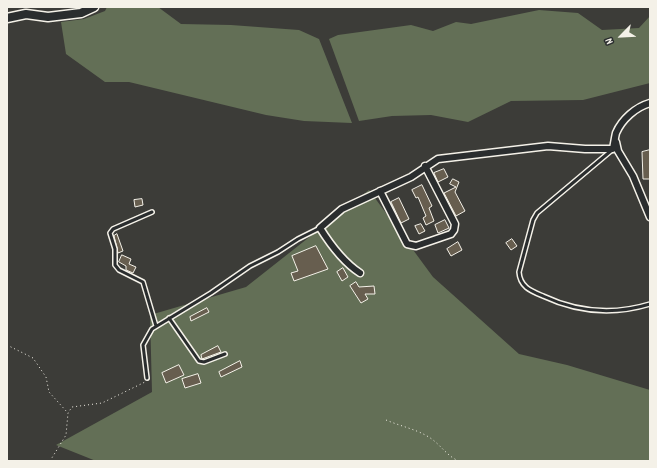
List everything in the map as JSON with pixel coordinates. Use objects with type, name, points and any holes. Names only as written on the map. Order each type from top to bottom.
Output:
[{"type":"street","points":[[7,18],[26,14],[48,16],[81,13],[94,7]]},
{"type":"street","points":[[360,273],[353,268],[332,246],[320,228],[342,209],[411,177],[425,166],[438,159],[548,146],[585,149],[613,149],[616,134],[630,114],[643,105],[650,103]]},
{"type":"street","points":[[616,139],[618,151],[633,176],[650,217]]},
{"type":"street","points":[[380,191],[407,244],[416,246],[451,234],[454,230],[455,224],[425,166]]},
{"type":"lane","points":[[613,149],[537,213],[533,220],[519,272],[519,279],[524,286],[531,291],[571,307],[608,311],[630,310],[650,304]]},
{"type":"lane","points":[[152,212],[113,229],[110,233],[115,249],[115,265],[119,270],[143,282],[156,326]]},
{"type":"lane","points":[[147,378],[143,345],[156,326],[211,293],[250,266],[320,228]]},
{"type":"lane","points":[[169,318],[199,361],[204,362],[225,354]]},
{"type":"path","points":[[7,345],[33,358],[46,377],[48,392],[68,413]]},
{"type":"path","points":[[50,461],[66,435],[68,413],[72,407],[107,401],[141,385],[147,378]]},
{"type":"path","points":[[386,420],[400,427],[426,435],[436,441],[451,458],[459,461]]},
{"type":"green space","points":[[107,7],[158,7],[181,24],[231,25],[299,30],[319,39],[352,123],[304,121],[266,115],[129,82],[105,82],[66,54],[61,22],[84,19],[105,11]]},
{"type":"green space","points":[[539,10],[578,13],[602,30],[639,28],[650,16],[650,83],[583,100],[511,101],[468,122],[431,115],[392,116],[359,121],[329,39],[338,35],[411,25],[433,31],[456,22],[471,24]]},
{"type":"green space","points":[[369,190],[433,277],[519,354],[567,365],[650,390],[650,461],[96,461],[56,445],[152,392],[150,315],[246,287]]},
{"type":"building","points":[[650,150],[650,179],[643,179],[642,152]]},
{"type":"building","points":[[444,169],[448,177],[438,182],[434,173]]},
{"type":"building","points":[[453,179],[459,182],[455,192],[465,211],[456,216],[444,193],[456,187],[450,184]]},
{"type":"building","points":[[422,185],[432,206],[429,208],[434,221],[426,225],[423,218],[426,216],[418,197],[416,198],[412,190]]},
{"type":"building","points":[[399,198],[409,219],[401,223],[391,202]]},
{"type":"building","points":[[142,199],[143,205],[135,207],[134,200]]},
{"type":"building","points":[[445,220],[449,228],[438,233],[435,225]]},
{"type":"building","points":[[421,224],[425,231],[419,234],[415,226]]},
{"type":"building","points":[[117,234],[123,251],[118,253],[114,236]]},
{"type":"building","points":[[512,239],[517,246],[511,250],[506,243]]},
{"type":"building","points":[[458,242],[462,250],[451,256],[447,249]]},
{"type":"building","points":[[316,246],[328,269],[294,281],[291,273],[298,271],[292,256]]},
{"type":"building","points":[[122,255],[131,259],[129,264],[136,267],[133,273],[126,270],[126,266],[119,262]]},
{"type":"building","points":[[343,268],[348,277],[342,281],[337,272]]},
{"type":"building","points":[[356,282],[359,287],[374,286],[375,294],[365,294],[368,299],[361,303],[350,286]]},
{"type":"building","points":[[207,308],[209,312],[191,321],[190,317]]},
{"type":"building","points":[[218,346],[221,352],[202,359],[201,355]]},
{"type":"building","points":[[240,361],[242,367],[221,377],[219,372]]},
{"type":"building","points":[[179,365],[184,375],[166,383],[162,373]]},
{"type":"building","points":[[198,374],[201,383],[185,388],[182,379]]}]
